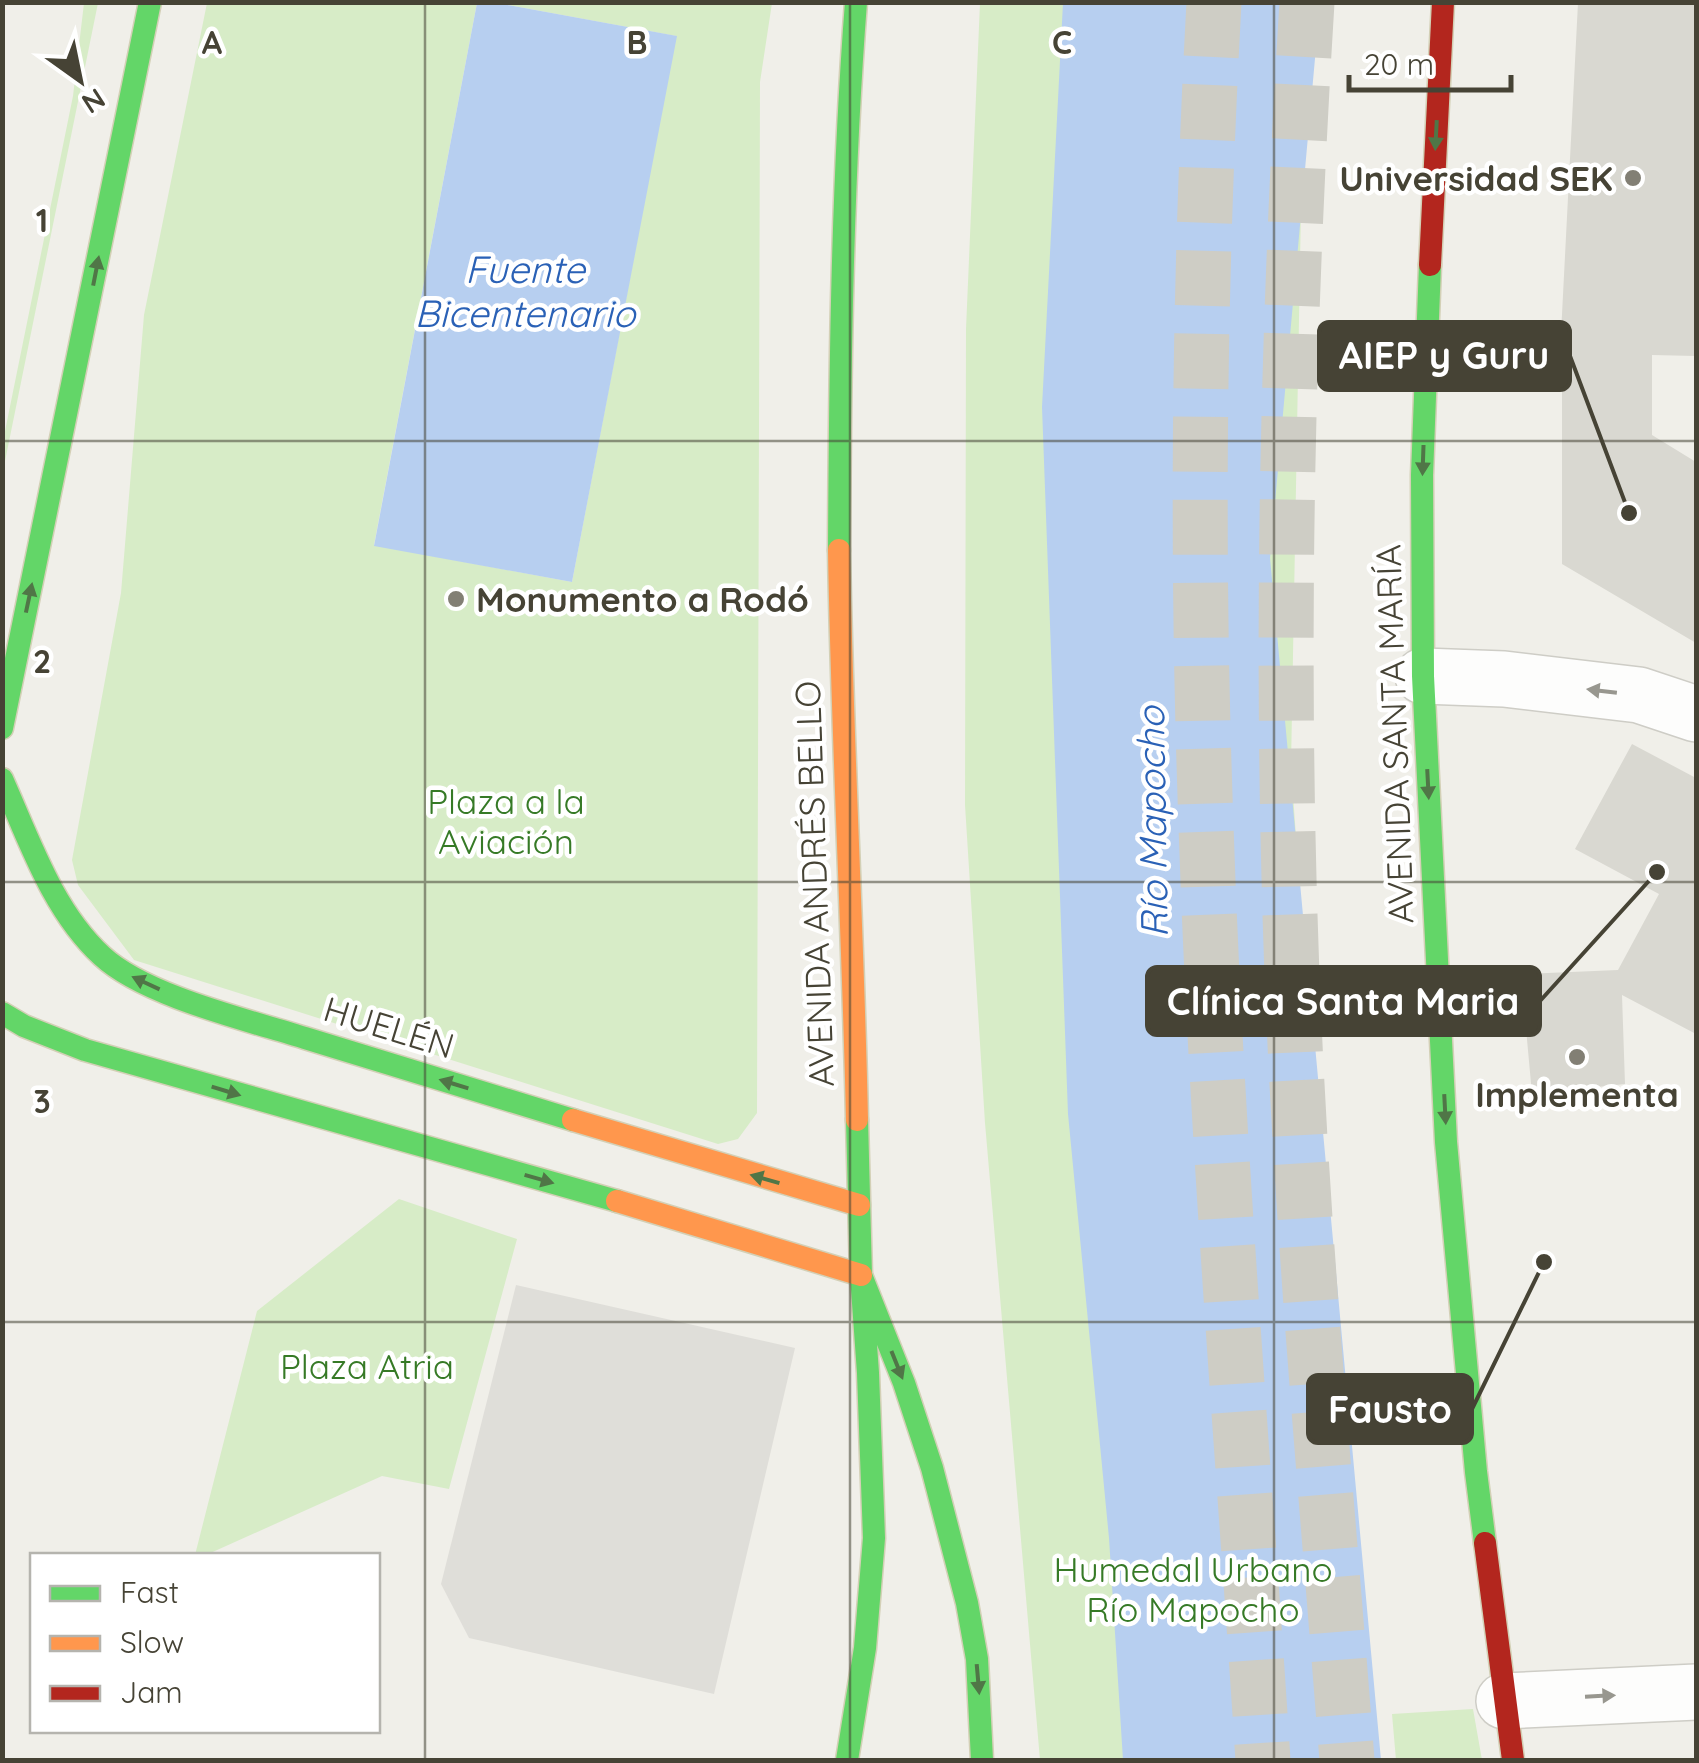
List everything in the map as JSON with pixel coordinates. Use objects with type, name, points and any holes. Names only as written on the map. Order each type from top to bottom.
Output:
[{"type":"main road","points":[[2,728],[150,2]]},
{"type":"main road","name":"AVENIDA ANDRÉS BELLO","points":[[847,1760],[866,1648],[874,1538],[860,1274],[839,548],[843,230],[856,2]]},
{"type":"main road","name":"AVENIDA SANTA MARÍA","points":[[1443,2],[1422,476],[1423,676],[1446,1142],[1476,1472],[1513,1760]]},
{"type":"main road","name":"HUELÉN","points":[[2,779],[62,905],[88,942],[124,973],[220,1012],[859,1205]]},
{"type":"main road","points":[[2,1013],[85,1050],[860,1274],[904,1383],[958,1567],[977,1659],[982,1760]]},
{"type":"street","points":[[1423,676],[1504,680],[1639,695],[1696,714]]},
{"type":"street","points":[[1504,1701],[1696,1692]]},
{"type":"green space","points":[[84,3],[98,3],[3,471],[3,441],[73,96]]},
{"type":"green space","name":"Plaza a la Aviación","points":[[207,3],[477,3],[374,545],[572,582],[676,36],[497,3],[772,3],[760,82],[757,1113],[738,1139],[718,1144],[134,960],[78,885],[72,860],[121,593],[144,315]]},
{"type":"green space","name":"Humedal Urbano Río Mapocho","points":[[980,3],[1317,3],[1302,151],[1291,767],[1332,1338],[1380,1760],[1040,1760],[985,1123],[965,805],[966,329]]},
{"type":"green space","name":"Plaza Atria","points":[[399,1199],[517,1239],[449,1489],[382,1476],[210,1553],[196,1553],[257,1311]]},
{"type":"green space","points":[[1473,1709],[1482,1760],[1396,1760],[1392,1714]]},
{"type":"shaded area","points":[[516,1285],[795,1348],[714,1694],[469,1638],[441,1584]]},
{"type":"water","name":"Fuente Bicentenario","points":[[477,3],[497,3],[677,36],[572,582],[374,546]]},
{"type":"water","name":"Humedal Urbano Río Mapocho","points":[[1063,3],[1320,3],[1270,558],[1381,1760],[1123,1760],[1109,1538],[1068,1114],[1042,407]]},
{"type":"building","name":"Universidad SEK","points":[[1578,3],[1696,3],[1696,356],[1652,355],[1652,435],[1696,462],[1696,643],[1562,564],[1560,353]]},
{"type":"building","points":[[1632,744],[1696,778],[1696,1034],[1622,995],[1625,1084],[1578,1089],[1577,1106],[1533,1105],[1521,974],[1618,970],[1659,894],[1575,849]]},
{"type":"tunnel","points":[[1214,2],[1201,414],[1203,722],[1216,1059],[1263,1760]]},
{"type":"tunnel","points":[[1307,2],[1288,488],[1288,853],[1302,1171],[1347,1760]]},
{"type":"traffic: fast","points":[[2,728],[150,2]]},
{"type":"traffic: fast","points":[[839,550],[845,207],[856,2]]},
{"type":"traffic: fast","points":[[1430,265],[1422,475],[1423,676],[1446,1142],[1485,1543]]},
{"type":"traffic: fast","points":[[2,779],[32,849],[69,917],[84,938],[121,970],[198,1005],[573,1120]]},
{"type":"traffic: fast","points":[[2,1013],[85,1050],[617,1201]]},
{"type":"traffic: fast","points":[[847,1760],[865,1648],[874,1538],[857,1120]]},
{"type":"traffic: fast","points":[[861,1275],[904,1383],[932,1468],[967,1603],[977,1659],[982,1760]]},
{"type":"traffic: slow","points":[[839,550],[857,1120]]},
{"type":"traffic: slow","points":[[573,1120],[859,1205]]},
{"type":"traffic: slow","points":[[617,1201],[861,1275]]},
{"type":"traffic: jam","points":[[1430,265],[1443,2]]},
{"type":"traffic: jam","points":[[1485,1543],[1513,1760]]},
{"type":"place","name":"Universidad SEK","points":[[1633,178]]},
{"type":"place","name":"AIEP y Guru","points":[[1629,513]]},
{"type":"place","name":"Monumento a Rodó","points":[[456,599]]},
{"type":"place","name":"Clínica Santa Maria","points":[[1657,872]]},
{"type":"place","name":"Implementa","points":[[1577,1057]]},
{"type":"place","name":"Fausto","points":[[1544,1262]]},
{"type":"water label","name":"Río Mapocho","points":[[1152,822]]}]
